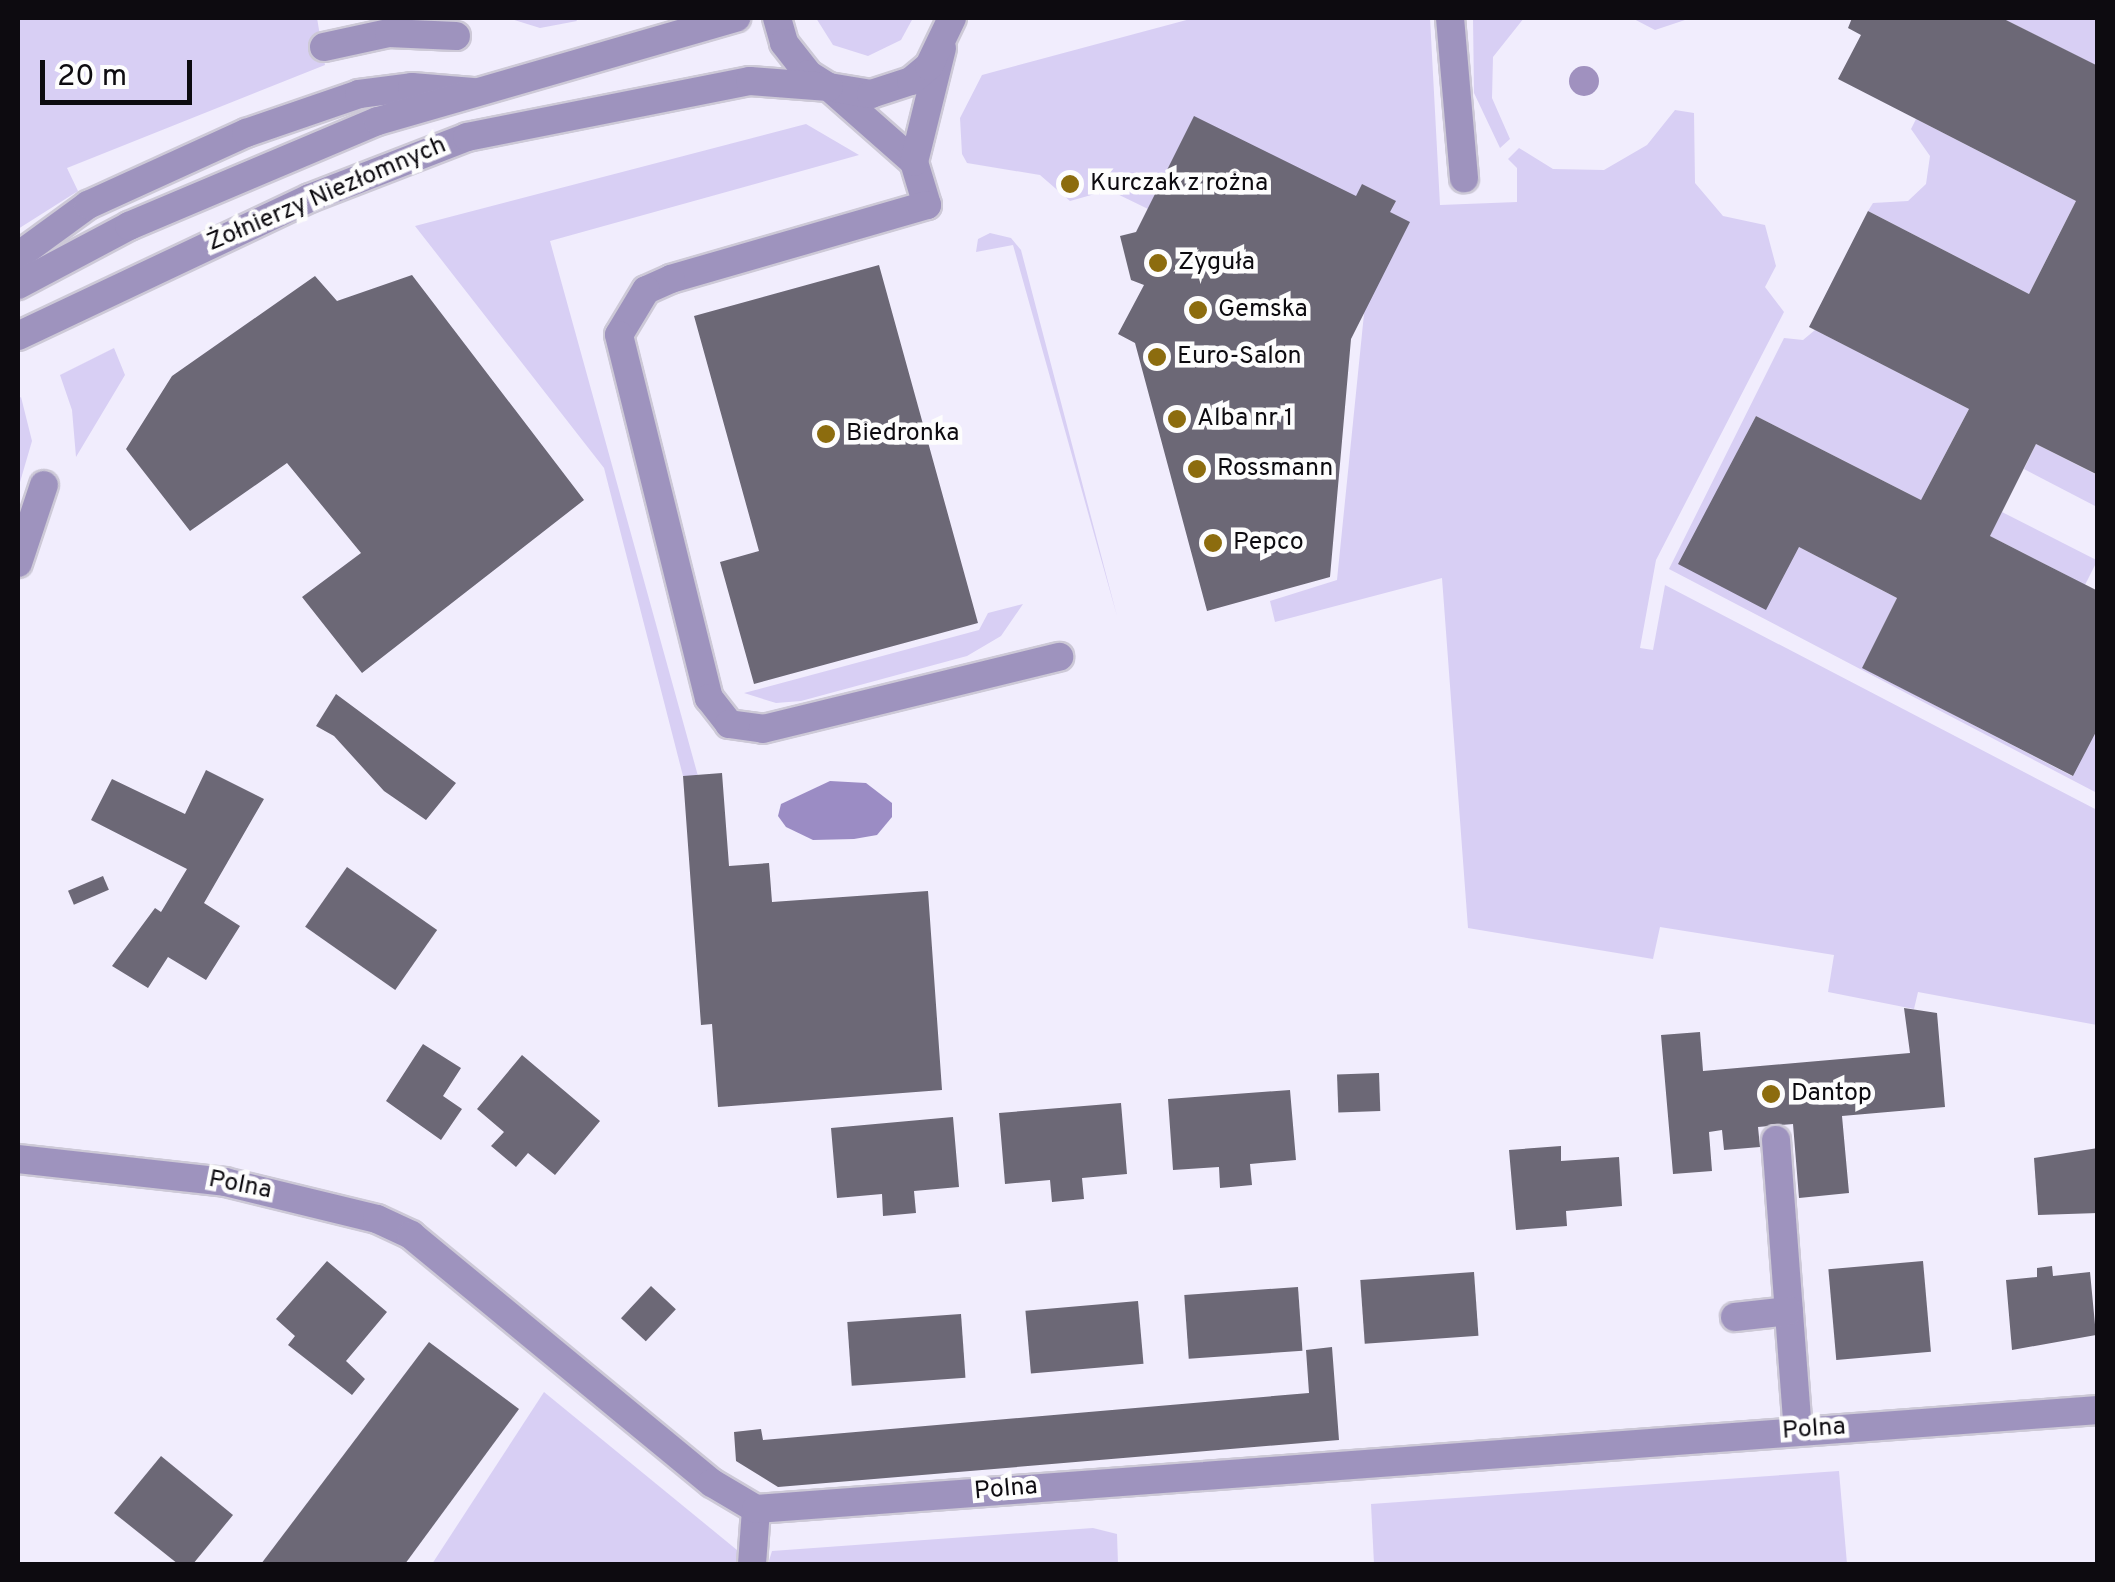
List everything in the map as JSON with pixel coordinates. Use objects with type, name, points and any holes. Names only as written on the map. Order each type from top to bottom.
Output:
[{"type":"street","name":"Żołnierzy Niezłomnych","points":[[18,285],[129,226],[289,157],[475,92],[736,18]]},
{"type":"street","points":[[777,18],[794,60],[914,162],[928,205],[671,278],[646,290],[619,335],[709,698],[729,724],[763,729],[1060,657]]},
{"type":"street","points":[[914,162],[952,18]]},
{"type":"street","points":[[942,48],[970,18]]},
{"type":"street","points":[[1450,18],[1464,178]]},
{"type":"street","points":[[324,47],[388,33],[456,36]]},
{"type":"street","name":"Żołnierzy Niezłomnych","points":[[18,336],[325,192],[468,137],[750,81],[829,87],[850,94],[890,90],[911,81],[942,48]]},
{"type":"street","points":[[18,256],[88,204],[246,133],[359,94],[412,86],[475,92]]},
{"type":"street","points":[[18,563],[44,485]]},
{"type":"street","points":[[1776,1140],[1798,1430]]},
{"type":"street","name":"Polna","points":[[18,1159],[225,1182],[377,1218],[411,1235],[712,1482],[756,1509],[2098,1410]]},
{"type":"street","points":[[1735,1317],[1789,1312]]},
{"type":"street","points":[[752,1564],[756,1509]]},
{"type":"shaded area","points":[[18,18],[317,18],[325,65],[67,168],[78,191],[18,229]]},
{"type":"shaded area","points":[[508,18],[575,18],[577,21],[540,28]]},
{"type":"shaded area","points":[[816,18],[913,18],[901,40],[868,56],[833,45]]},
{"type":"shaded area","points":[[1194,18],[1430,18],[1440,205],[1517,202],[1517,168],[1508,159],[1519,148],[1553,169],[1604,170],[1647,145],[1675,110],[1694,113],[1695,183],[1723,216],[1765,225],[1776,266],[1765,287],[1784,312],[1656,560],[1640,648],[1653,650],[1665,585],[2097,810],[2097,1025],[1918,992],[1914,1009],[1828,992],[1834,955],[1660,927],[1653,959],[1468,928],[1442,578],[1275,622],[1270,601],[1337,580],[1364,314],[1109,190],[1070,201],[1040,175],[967,163],[962,154],[960,118],[982,75]]},
{"type":"shaded area","points":[[1473,18],[1524,18],[1493,57],[1492,98],[1510,139],[1500,148],[1474,93]]},
{"type":"shaded area","points":[[1632,18],[1691,18],[1655,30]]},
{"type":"shaded area","points":[[2002,18],[2097,19],[2097,66]]},
{"type":"shaded area","points":[[1916,119],[2076,201],[2029,294],[1868,211],[1873,203],[1908,201],[1926,184],[1930,156],[1911,129]]},
{"type":"shaded area","points":[[806,124],[859,155],[550,241],[698,776],[683,776],[604,468],[415,226]]},
{"type":"shaded area","points":[[990,233],[1011,238],[1021,250],[1117,616],[1013,245],[976,252],[978,239]]},
{"type":"shaded area","points":[[1815,330],[1969,409],[1921,500],[1756,416],[1679,564],[1799,547],[1897,598],[1863,668],[2072,776],[2097,728],[2097,793],[1669,569],[1784,338],[1803,340]]},
{"type":"shaded area","points":[[114,348],[125,375],[76,457],[72,410],[60,375]]},
{"type":"shaded area","points":[[21,397],[32,441],[18,489],[18,399]]},
{"type":"shaded area","points":[[2036,444],[2097,475],[2097,507],[2024,469]]},
{"type":"shaded area","points":[[2002,512],[2097,561],[2085,585],[1990,536]]},
{"type":"shaded area","points":[[1023,604],[1001,636],[967,656],[801,701],[776,703],[744,693],[979,630],[988,613]]},
{"type":"shaded area","points":[[830,781],[866,783],[892,803],[892,817],[877,835],[854,839],[813,840],[786,827],[778,816],[781,804]]},
{"type":"shaded area","points":[[544,1392],[737,1550],[737,1564],[432,1564]]},
{"type":"shaded area","points":[[1839,1471],[1847,1564],[1374,1564],[1371,1504]]},
{"type":"shaded area","points":[[1093,1528],[1117,1534],[1118,1564],[768,1564],[772,1551]]},
{"type":"building","points":[[1852,18],[2002,18],[2098,66],[2098,475],[2036,444],[1990,536],[2098,591],[2098,728],[2073,776],[1862,668],[1897,598],[1799,547],[1766,610],[1678,564],[1756,416],[1921,500],[1969,409],[1809,327],[1868,211],[2029,294],[2076,201],[1838,79],[1861,35],[1848,28]]},
{"type":"building","points":[[1194,116],[1356,196],[1362,184],[1396,201],[1390,212],[1410,222],[1351,339],[1330,577],[1207,611],[1135,343],[1118,334],[1144,285],[1131,280],[1120,236],[1136,232]]},
{"type":"building","name":"Biedronka","points":[[879,265],[978,623],[754,684],[720,562],[759,551],[694,316]]},
{"type":"building","points":[[412,275],[584,500],[362,673],[302,597],[361,553],[287,463],[190,531],[126,449],[172,376],[315,276],[337,301]]},
{"type":"building","points":[[336,694],[456,783],[426,820],[384,791],[334,736],[316,726]]},
{"type":"building","points":[[206,770],[264,799],[204,903],[240,926],[206,980],[168,957],[148,988],[112,966],[155,908],[161,912],[187,869],[91,820],[112,779],[185,814]]},
{"type":"building","points":[[722,773],[729,866],[769,863],[772,902],[928,891],[942,1090],[718,1107],[712,1024],[701,1025],[683,776]]},
{"type":"building","points":[[347,867],[437,930],[395,990],[305,927]]},
{"type":"building","points":[[103,876],[109,890],[74,905],[68,891]]},
{"type":"building","points":[[1904,1008],[1937,1013],[1945,1107],[1842,1116],[1849,1193],[1799,1198],[1793,1124],[1758,1127],[1760,1147],[1724,1150],[1722,1130],[1709,1132],[1712,1171],[1673,1174],[1661,1035],[1700,1032],[1703,1071],[1910,1053]]},
{"type":"building","points":[[423,1044],[461,1068],[443,1096],[462,1109],[441,1140],[386,1101]]},
{"type":"building","points":[[522,1055],[600,1121],[555,1175],[528,1153],[516,1167],[491,1146],[504,1132],[477,1109]]},
{"type":"building","points":[[1379,1073],[1380,1111],[1338,1112],[1337,1074]]},
{"type":"building","points":[[1290,1090],[1296,1160],[1250,1164],[1252,1185],[1220,1188],[1219,1167],[1173,1170],[1168,1099]]},
{"type":"building","points":[[1121,1103],[1127,1174],[1082,1178],[1084,1199],[1052,1202],[1050,1180],[1005,1184],[999,1113]]},
{"type":"building","points":[[953,1117],[959,1187],[914,1191],[916,1213],[883,1216],[882,1194],[837,1198],[831,1128]]},
{"type":"building","points":[[1561,1146],[1561,1161],[1619,1157],[1622,1206],[1566,1211],[1567,1226],[1516,1230],[1509,1150]]},
{"type":"building","points":[[2098,1148],[2098,1213],[2038,1215],[2034,1158]]},
{"type":"building","points":[[327,1261],[387,1312],[346,1361],[365,1379],[352,1395],[288,1345],[295,1336],[276,1319]]},
{"type":"building","points":[[1923,1261],[1931,1352],[1836,1360],[1828,1269]]},
{"type":"building","points":[[2052,1266],[2053,1276],[2090,1272],[2096,1335],[2012,1350],[2006,1280],[2037,1277],[2037,1268]]},
{"type":"building","points":[[1474,1272],[1478,1336],[1365,1344],[1360,1280]]},
{"type":"building","points":[[651,1286],[676,1309],[646,1341],[621,1318]]},
{"type":"building","points":[[1298,1287],[1302,1351],[1189,1359],[1184,1295]]},
{"type":"building","points":[[1138,1301],[1143,1364],[1031,1374],[1025,1311]]},
{"type":"building","points":[[961,1314],[965,1378],[852,1386],[847,1322]]},
{"type":"building","points":[[429,1342],[519,1409],[405,1564],[261,1564]]},
{"type":"building","points":[[1332,1347],[1339,1440],[778,1487],[736,1461],[734,1432],[761,1429],[763,1440],[1309,1393],[1306,1350]]},
{"type":"building","points":[[161,1456],[233,1515],[193,1564],[178,1564],[114,1513]]},
{"type":"place","name":"Kurczak z rożna","points":[[1070,184]]},
{"type":"place","name":"Zyguła","points":[[1158,263]]},
{"type":"place","name":"Gemska","points":[[1198,310]]},
{"type":"place","name":"Euro-Salon","points":[[1157,357]]},
{"type":"place","name":"Alba nr 1","points":[[1177,419]]},
{"type":"place","name":"Biedronka","points":[[826,434]]},
{"type":"place","name":"Rossmann","points":[[1197,469]]},
{"type":"place","name":"Pepco","points":[[1213,543]]},
{"type":"place","name":"Dantop","points":[[1771,1094]]}]
